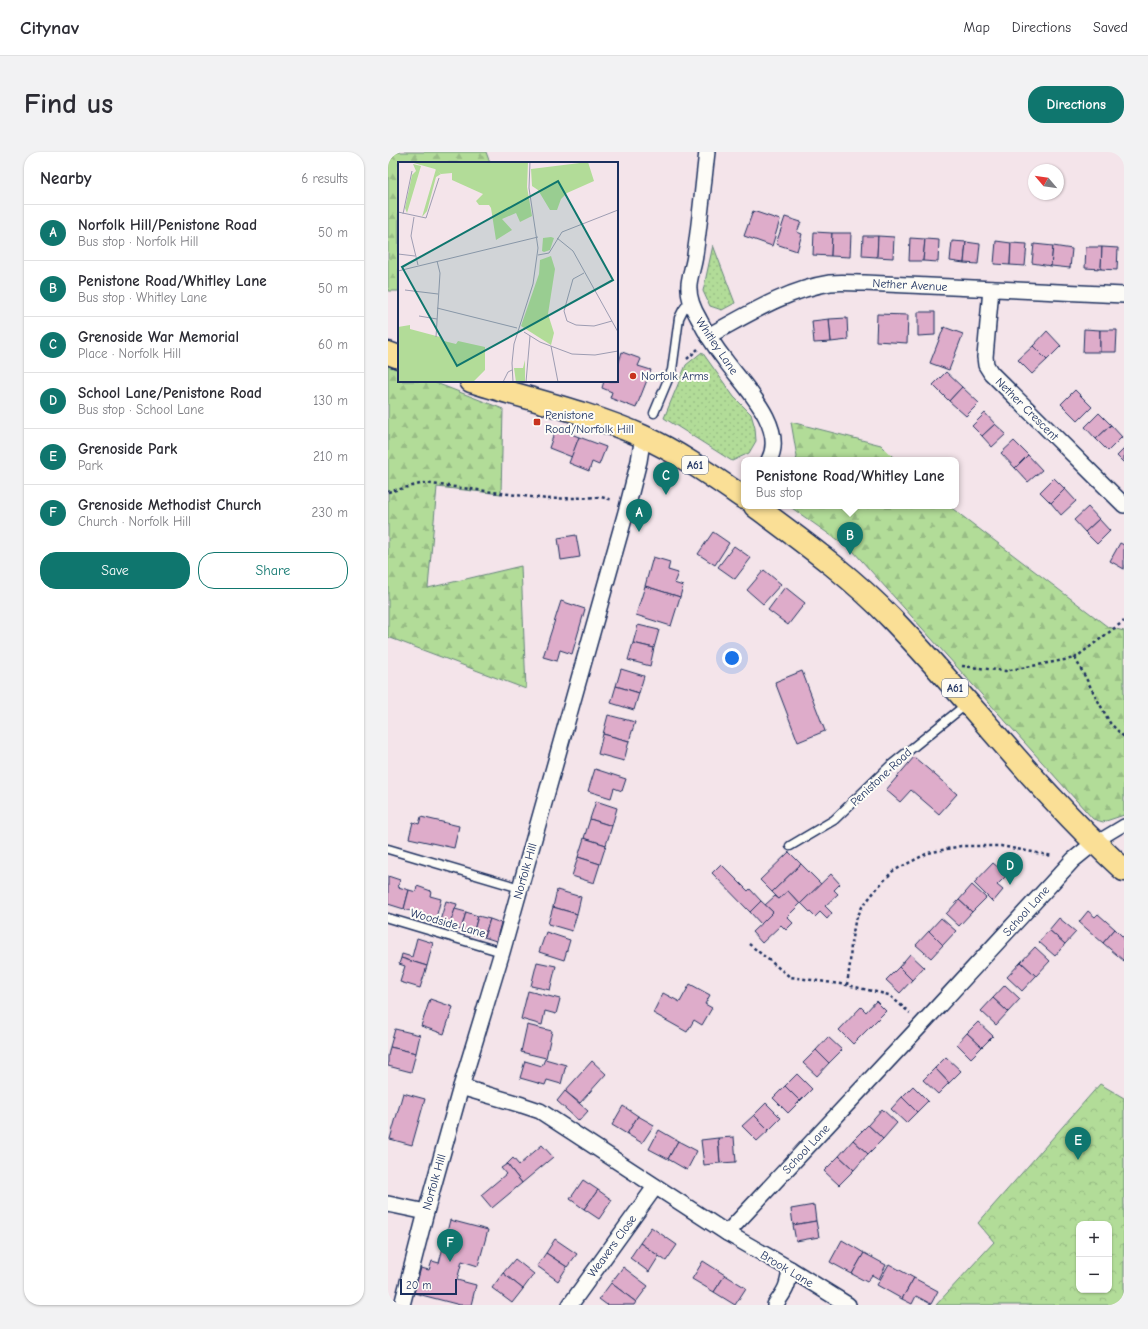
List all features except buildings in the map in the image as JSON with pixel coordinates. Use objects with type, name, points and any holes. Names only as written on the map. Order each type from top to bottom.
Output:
[{"type":"highway","points":[[388,353],[398,357]]},
{"type":"highway","name":"A61","points":[[474,382],[597,419],[643,436],[708,473],[741,496]]},
{"type":"highway","name":"A61","points":[[758,509],[836,567],[892,618],[969,702],[1042,788],[1094,843],[1124,870]]},
{"type":"street","name":"Whitley Lane","points":[[708,152],[695,256],[689,285],[690,296],[693,307],[708,336],[724,360],[760,407],[771,429],[774,443],[770,457]]},
{"type":"street","name":"Nether Avenue","points":[[708,336],[783,297],[808,288],[832,283],[1124,295]]},
{"type":"street","name":"Nether Crescent","points":[[991,289],[985,357],[986,365],[991,373],[1124,505]]},
{"type":"street","name":"Norfolk Hill","points":[[402,1305],[461,1087],[502,952],[628,505],[639,461],[643,436]]},
{"type":"street","points":[[1094,843],[1124,825]]},
{"type":"street","name":"School Lane","points":[[727,1233],[1073,860],[1094,843]]},
{"type":"street","points":[[461,1087],[540,1111],[727,1233]]},
{"type":"street","name":"Weavers Close","points":[[570,1305],[655,1187]]},
{"type":"street","points":[[388,1204],[426,1212]]},
{"type":"street","name":"Brook Lane","points":[[727,1233],[790,1269],[848,1305]]},
{"type":"street","points":[[775,1305],[788,1282],[790,1269]]},
{"type":"lane","points":[[654,413],[672,370],[679,318],[690,296]]},
{"type":"lane","name":"Penistone Road","points":[[790,846],[834,820],[891,765],[969,702]]},
{"type":"lane","points":[[388,848],[520,888]]},
{"type":"lane","name":"Woodside Lane","points":[[388,918],[502,952]]},
{"type":"path","points":[[672,370],[694,353],[708,336]]},
{"type":"path","points":[[388,492],[424,483],[547,499],[601,496],[628,505]]},
{"type":"path","points":[[946,678],[963,666],[1005,671],[1075,658],[1124,621]]},
{"type":"path","points":[[1075,658],[1110,723],[1124,737]]},
{"type":"path","points":[[847,985],[851,943],[855,922],[862,907],[893,871],[928,853],[961,846],[1001,846],[1073,860]]},
{"type":"path","points":[[749,944],[790,977],[847,985],[889,995],[898,1001],[922,1024]]},
{"type":"green space","points":[[388,152],[486,152],[490,162],[398,162],[398,291],[388,291]]},
{"type":"green space","points":[[713,245],[735,303],[722,310],[710,306],[703,291]]},
{"type":"green space","points":[[702,352],[734,397],[751,414],[755,428],[756,441],[749,453],[732,461],[664,418],[686,365]]},
{"type":"green space","points":[[388,366],[398,370],[398,382],[434,382],[503,409],[501,494],[437,487],[428,588],[521,566],[526,689],[388,637]]},
{"type":"green space","points":[[791,422],[881,445],[893,457],[797,457]]},
{"type":"green space","points":[[793,509],[953,509],[1108,627],[1124,631],[1124,815],[1103,822],[1093,819],[853,551]]},
{"type":"green space","points":[[1100,1084],[1124,1098],[1124,1305],[936,1305],[994,1242],[978,1223]]},
{"type":"place","name":"Norfolk Arms","points":[[633,376]]},
{"type":"place","name":"Penistone Road/Norfolk Hill","points":[[537,422]]},
{"type":"place","name":"Grenoside War Memorial","points":[[666,495]]},
{"type":"place","name":"Norfolk Hill/Penistone Road","points":[[639,532]]},
{"type":"place","name":"Penistone Road/Whitley Lane","points":[[850,555]]},
{"type":"place","name":"School Lane/Penistone Road","points":[[1010,885]]},
{"type":"place","name":"Grenoside Park","points":[[1078,1160]]},
{"type":"place","name":"Grenoside Methodist Church","points":[[450,1262]]}]
